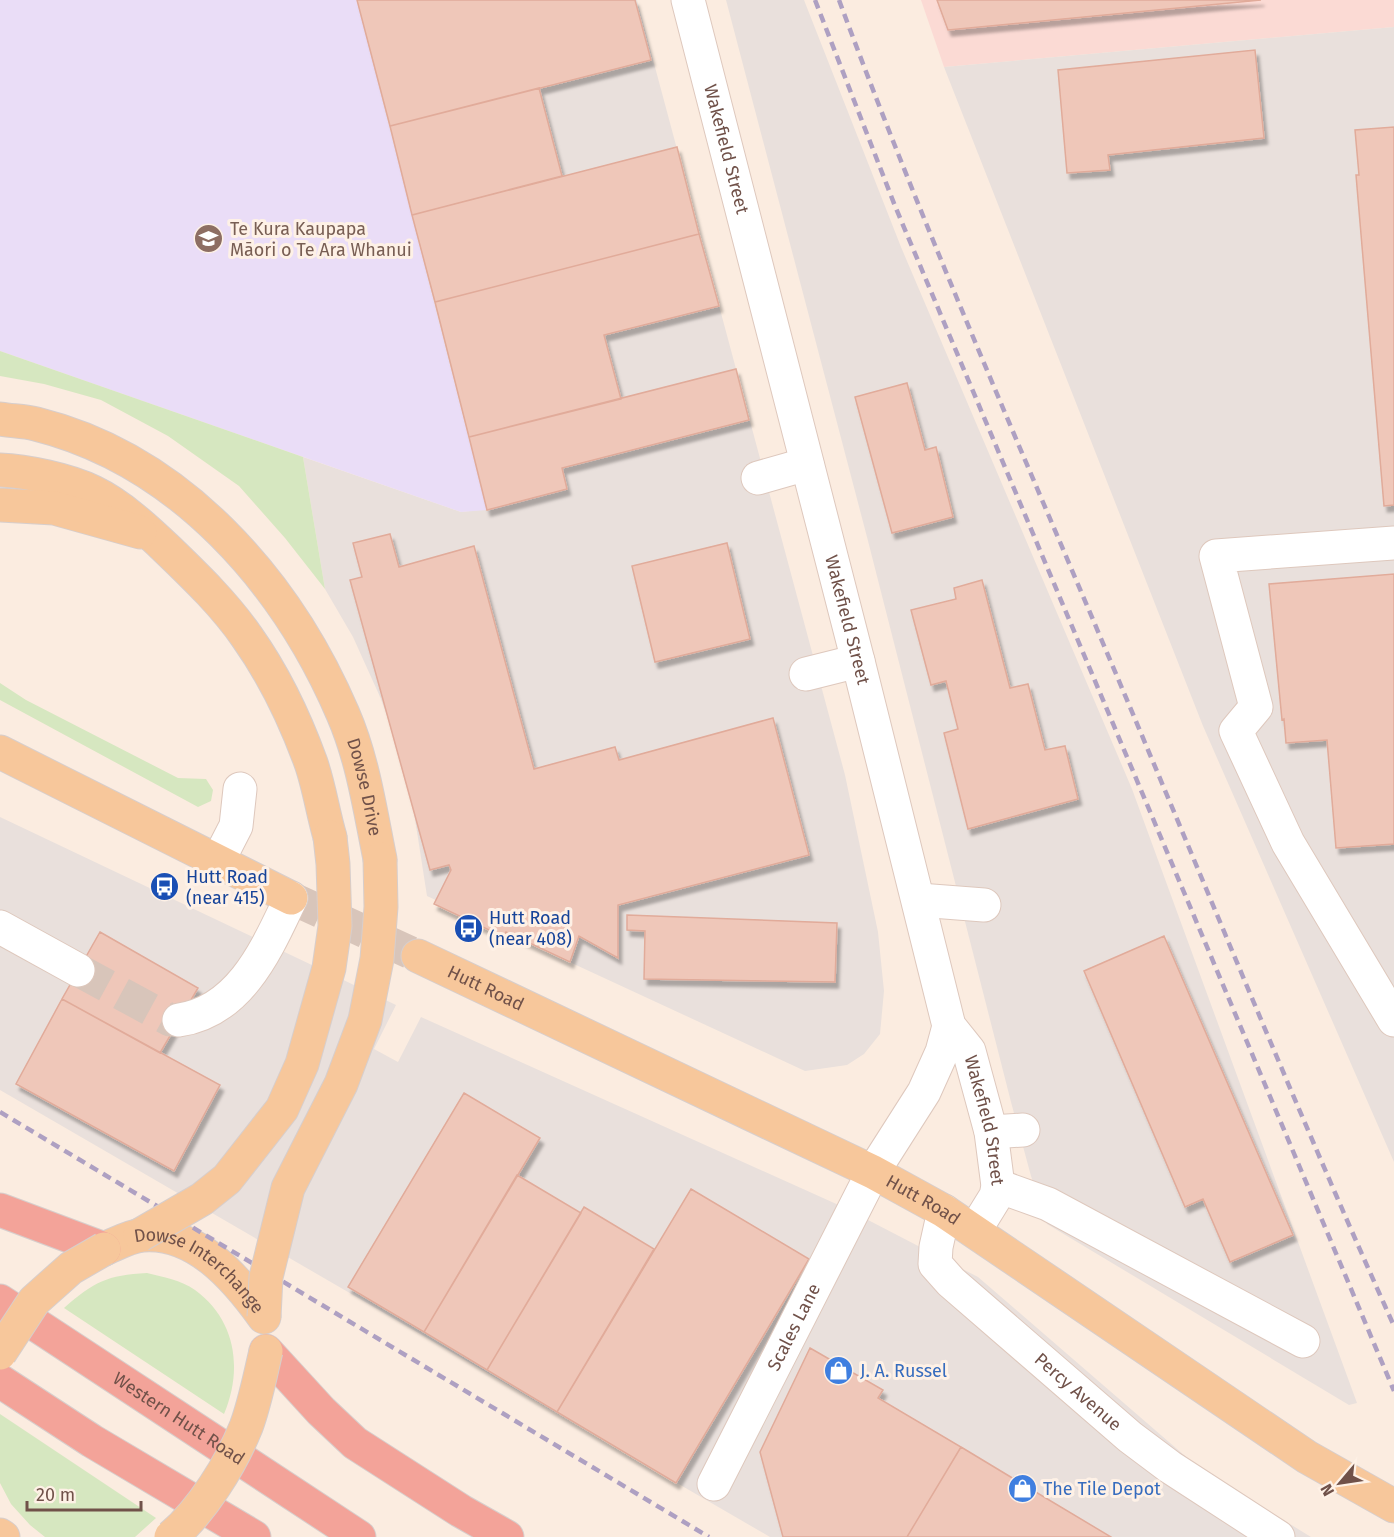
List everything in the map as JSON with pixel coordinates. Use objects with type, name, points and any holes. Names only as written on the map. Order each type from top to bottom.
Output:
[{"type":"highway","points":[[0,1210],[104,1249]]},
{"type":"highway","name":"Western Hutt Road","points":[[0,1301],[359,1537]]},
{"type":"highway","points":[[266,1351],[321,1411],[355,1443],[461,1511],[507,1537]]},
{"type":"highway","points":[[0,1382],[92,1441],[254,1537]]},
{"type":"main road","name":"Dowse Drive","points":[[0,419],[36,424],[83,440],[129,461],[203,512],[267,581],[311,646],[344,715],[363,772],[380,859],[381,907],[377,959],[365,1020],[341,1084],[288,1188],[266,1277],[264,1317]]},
{"type":"main road","points":[[0,470],[19,471],[90,490],[108,500],[153,536],[203,583],[240,628],[277,687],[311,764],[330,837],[335,926],[329,968],[302,1064],[282,1109],[227,1179],[202,1199],[140,1235]]},
{"type":"main road","points":[[0,505],[54,508],[153,536]]},
{"type":"main road","points":[[0,752],[291,898]]},
{"type":"main road","name":"Hutt Road","points":[[418,956],[873,1172],[944,1211],[1307,1457],[1391,1504]]},
{"type":"main road","name":"Dowse Interchange","points":[[0,1353],[34,1301],[71,1268],[104,1249],[140,1235],[162,1235],[182,1241],[202,1253],[225,1269],[243,1288],[264,1317]]},
{"type":"main road","name":"Dowse Interchange","points":[[171,1537],[184,1526],[229,1460],[246,1426],[266,1351]]},
{"type":"street","name":"Wakefield Street","points":[[688,0],[919,900],[949,1026],[969,1051],[1007,1131],[996,1196],[975,1230]]},
{"type":"street","points":[[758,478],[807,464]]},
{"type":"street","points":[[1394,543],[1216,556],[1256,707],[1236,731],[1288,843],[1394,1020]]},
{"type":"street","points":[[806,674],[858,661]]},
{"type":"street","points":[[218,861],[236,826],[240,789]]},
{"type":"street","points":[[179,1020],[192,1018],[211,1010],[228,998],[246,980],[269,944],[291,898]]},
{"type":"street","points":[[919,900],[984,905]]},
{"type":"street","points":[[0,927],[78,970]]},
{"type":"street","name":"Scales Lane","points":[[714,1484],[873,1172],[924,1092],[942,1052],[949,1026]]},
{"type":"street","points":[[998,1186],[1048,1204],[1303,1341]]},
{"type":"street","name":"Percy Avenue","points":[[944,1211],[936,1247],[935,1264],[951,1282],[1130,1437],[1170,1467],[1278,1537]]},
{"type":"street","name":"Dowse Interchange","points":[[264,1317],[266,1351]]},
{"type":"shaded area","name":"Te Kura Kaupapa Māori o Te Ara Whanui","points":[[0,0],[357,0],[487,510],[461,512],[0,351]]},
{"type":"shaded area","points":[[356,0],[637,0],[845,775],[878,932],[884,991],[880,1034],[864,1054],[847,1065],[805,1071],[427,896],[408,774],[381,699],[353,637],[325,589],[303,457],[461,512],[487,509]]},
{"type":"shaded area","points":[[726,0],[804,0],[901,247],[1132,789],[1357,1403],[1349,1405],[1047,1224],[1011,1102],[867,537]]},
{"type":"shaded area","points":[[921,0],[1394,0],[1394,27],[944,67]]},
{"type":"shaded area","points":[[1394,27],[1394,1162],[1203,726],[944,67]]},
{"type":"shaded area","points":[[0,817],[396,1005],[374,1049],[398,1062],[421,1017],[843,1207],[978,1277],[1199,1468],[1311,1537],[770,1537],[0,1090]]},
{"type":"green space","points":[[0,351],[303,457],[325,589],[285,538],[239,486],[168,436],[101,400],[44,384],[0,376]]},
{"type":"green space","points":[[0,683],[26,700],[178,778],[206,779],[213,790],[211,801],[198,807],[0,700]]},
{"type":"green space","points":[[147,1273],[172,1279],[190,1287],[209,1302],[220,1316],[232,1346],[234,1363],[230,1397],[224,1414],[64,1308],[93,1286],[111,1278]]},
{"type":"green space","points":[[0,1414],[156,1518],[135,1537],[45,1537],[30,1525],[11,1504],[0,1483]]},
{"type":"building","points":[[357,0],[635,0],[651,60],[390,126]]},
{"type":"building","points":[[937,0],[1261,0],[948,30]]},
{"type":"building","points":[[1255,50],[1264,138],[1108,155],[1110,170],[1067,173],[1058,70]]},
{"type":"building","points":[[539,88],[562,176],[412,215],[390,126]]},
{"type":"building","points":[[1394,127],[1394,505],[1384,506],[1356,175],[1359,175],[1355,130]]},
{"type":"building","points":[[677,147],[699,234],[435,302],[412,215]]},
{"type":"building","points":[[699,234],[719,306],[604,335],[621,399],[469,437],[435,302]]},
{"type":"building","points":[[736,369],[749,420],[562,468],[567,489],[487,510],[469,437]]},
{"type":"building","points":[[907,383],[925,450],[936,447],[953,517],[892,533],[855,397]]},
{"type":"building","points":[[390,534],[399,567],[474,546],[534,769],[615,747],[619,760],[773,718],[809,855],[618,905],[618,958],[579,936],[570,962],[506,932],[504,937],[434,904],[451,870],[449,865],[430,870],[350,580],[362,577],[353,543]]},
{"type":"building","points":[[727,543],[750,639],[655,662],[632,566]]},
{"type":"building","points":[[1394,574],[1394,844],[1336,848],[1327,740],[1286,743],[1269,584]]},
{"type":"building","points":[[982,580],[1010,688],[1028,684],[1045,750],[1065,746],[1078,799],[968,829],[944,733],[958,729],[946,681],[931,685],[911,610],[956,599],[954,588]]},
{"type":"building","points":[[627,915],[837,923],[835,982],[644,979],[645,931],[627,930]]},
{"type":"building","points":[[100,932],[198,988],[160,1053],[62,999]]},
{"type":"building","points":[[1164,936],[1293,1235],[1230,1262],[1203,1199],[1185,1207],[1084,971]]},
{"type":"building","points":[[62,999],[220,1085],[174,1171],[16,1084]]},
{"type":"building","points":[[464,1093],[540,1138],[424,1332],[348,1287]]},
{"type":"building","points":[[517,1175],[581,1213],[487,1370],[424,1332]]},
{"type":"building","points":[[691,1189],[809,1259],[676,1483],[557,1412]]},
{"type":"building","points":[[584,1207],[654,1249],[557,1412],[487,1370]]},
{"type":"building","points":[[810,1348],[883,1390],[878,1398],[961,1447],[907,1537],[783,1537],[760,1452]]},
{"type":"building","points":[[961,1447],[1019,1482],[1111,1537],[907,1537]]},
{"type":"tunnel","points":[[291,898],[418,956]]},
{"type":"tunnel","points":[[78,970],[170,1020],[179,1020]]},
{"type":"railway","points":[[815,0],[895,206],[1394,1391]]},
{"type":"railway","points":[[839,0],[968,326],[1283,1073],[1394,1326]]},
{"type":"railway","points":[[0,1112],[709,1537]]},
{"type":"place","name":"Te Kura Kaupapa Māori o Te Ara Whanui","points":[[209,239]]},
{"type":"place","name":"Hutt Road (near 415)","points":[[165,887]]},
{"type":"place","name":"Hutt Road (near 408)","points":[[468,928]]},
{"type":"place","name":"J. A. Russel","points":[[839,1371]]},
{"type":"place","name":"The Tile Depot","points":[[1022,1489]]}]
